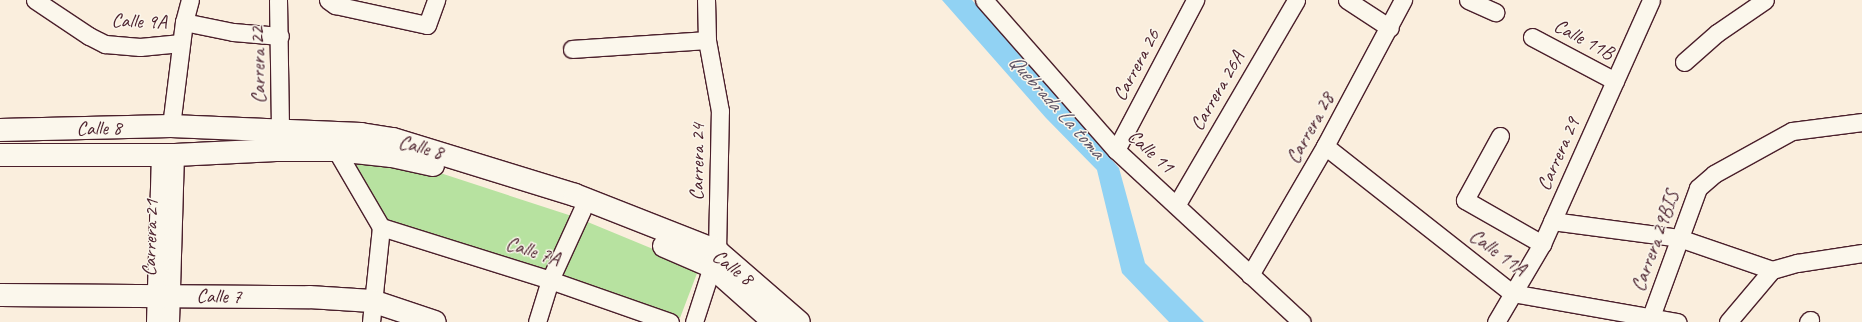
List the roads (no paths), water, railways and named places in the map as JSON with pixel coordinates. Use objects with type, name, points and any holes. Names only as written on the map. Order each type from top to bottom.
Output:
[{"type":"main road","name":"Calle 8","points":[[0,130],[171,126],[280,130],[361,134],[434,150],[575,195],[714,259],[799,322]]},
{"type":"main road","name":"Calle 8","points":[[0,155],[168,155],[276,150],[336,150],[392,156],[429,164],[582,210],[714,259],[774,322]]},
{"type":"main road","name":"Calle 7","points":[[0,295],[163,308]]},
{"type":"main road","name":"Calle 7","points":[[0,307],[371,312],[435,322]]},
{"type":"main road","name":"Calle 7","points":[[371,312],[394,322]]},
{"type":"street","name":"Calle 9A","points":[[34,0],[88,36],[105,44],[140,47],[181,43]]},
{"type":"street","points":[[171,126],[184,22],[190,0]]},
{"type":"street","name":"Carrera 22","points":[[278,0],[280,36],[280,130]]},
{"type":"street","points":[[328,0],[335,5],[427,25],[436,0]]},
{"type":"street","name":"Carrera 24","points":[[694,322],[714,259],[720,111],[708,40],[706,0]]},
{"type":"street","name":"Calle 11","points":[[984,0],[1116,150],[1177,204],[1250,275],[1302,322]]},
{"type":"street","name":"Carrera 26","points":[[1116,150],[1196,0]]},
{"type":"street","name":"Carrera 26A","points":[[1177,204],[1296,0]]},
{"type":"street","points":[[1347,0],[1390,28]]},
{"type":"street","name":"Carrera 28","points":[[1250,275],[1325,146],[1390,28],[1403,0]]},
{"type":"street","points":[[1468,0],[1495,12]]},
{"type":"street","name":"Carrera 29","points":[[1496,322],[1542,244],[1651,0]]},
{"type":"street","points":[[1684,62],[1717,33],[1765,0]]},
{"type":"street","points":[[184,22],[233,32],[280,36]]},
{"type":"street","name":"Calle 11B","points":[[1532,37],[1615,81]]},
{"type":"street","points":[[572,49],[708,40]]},
{"type":"street","name":"Carrera 29BIS","points":[[1650,319],[1698,188],[1714,174],[1792,131],[1862,122]]},
{"type":"street","points":[[1500,136],[1465,200],[1542,244]]},
{"type":"street","name":"Calle 11A","points":[[1325,146],[1512,293],[1650,319],[1677,322]]},
{"type":"street","points":[[336,150],[382,227],[371,312]]},
{"type":"street","name":"Carrera 21","points":[[163,308],[168,155]]},
{"type":"street","points":[[537,322],[550,280],[582,210]]},
{"type":"street","points":[[1552,221],[1679,238],[1772,270]]},
{"type":"street","name":"Calle 7A","points":[[382,227],[550,280],[670,322]]},
{"type":"street","points":[[1728,322],[1772,270],[1797,263],[1862,253]]},
{"type":"water","name":"Quebrada La toma","points":[[942,0],[972,0],[1119,168],[1145,263],[1204,322],[1169,322],[1122,273],[1097,170],[1046,118]]}]
